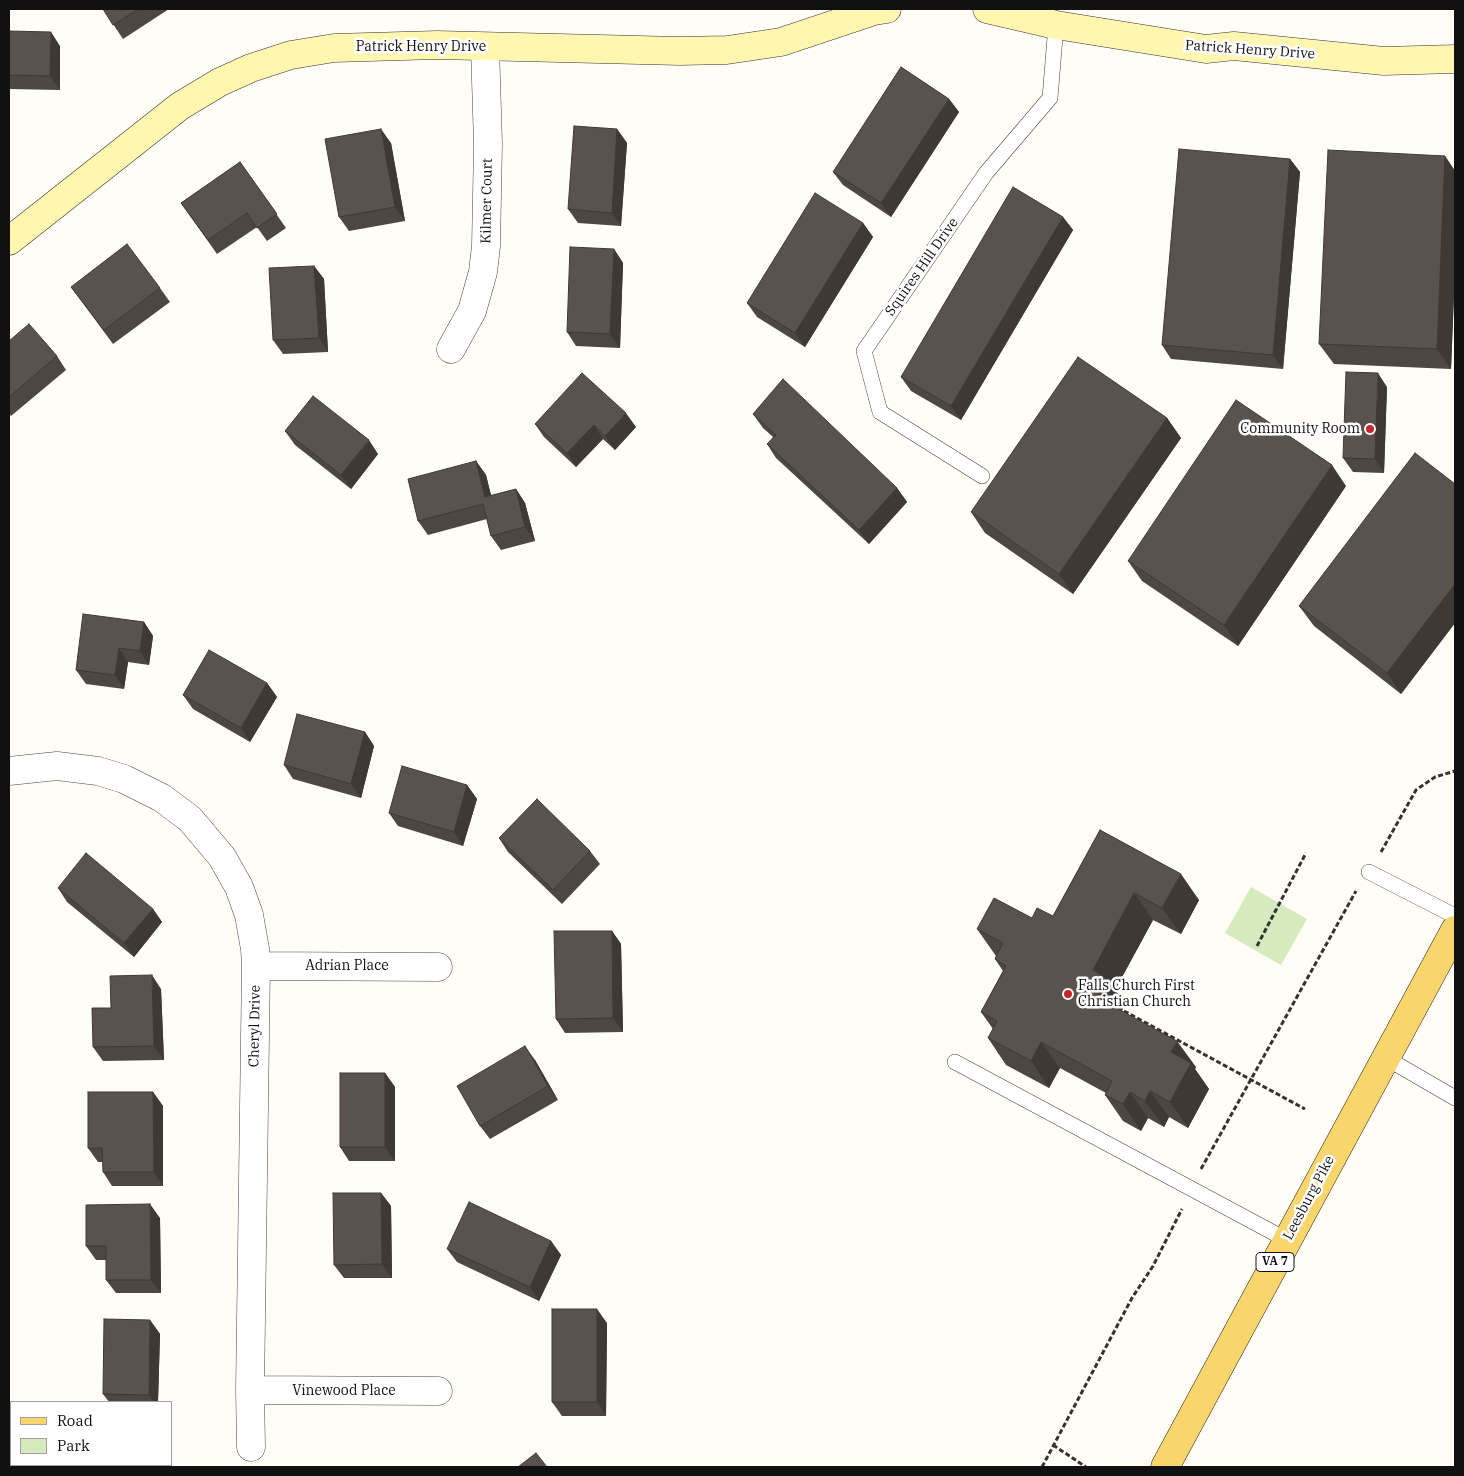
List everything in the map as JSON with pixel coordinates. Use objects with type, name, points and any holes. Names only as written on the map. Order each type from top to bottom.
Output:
[{"type":"main road","name":"Leesburg Pike","points":[[1165,1467],[1455,930]]},
{"type":"street","name":"Patrick Henry Drive","points":[[9,241],[180,106],[220,82],[250,68],[291,55],[334,48],[437,45],[680,51],[727,50],[780,42],[874,11],[887,9]]},
{"type":"street","name":"Patrick Henry Drive","points":[[987,9],[1056,25],[1206,49],[1234,46],[1384,61],[1455,59]]},
{"type":"street","name":"Kilmer Court","points":[[451,349],[472,310],[483,272],[486,246],[488,144],[486,47]]},
{"type":"street","name":"Cheryl Drive","points":[[9,771],[57,766],[98,771],[124,779],[162,798],[190,819],[222,857],[239,887],[249,915],[256,966],[250,1390],[251,1446]]},
{"type":"street","name":"Adrian Place","points":[[256,966],[438,967]]},
{"type":"street","name":"Vinewood Place","points":[[250,1390],[438,1391]]},
{"type":"lane","name":"Squires Hill Drive","points":[[982,476],[880,412],[864,351],[986,173],[1050,98],[1056,25]]},
{"type":"lane","points":[[1369,872],[1455,916]]},
{"type":"lane","points":[[1386,1058],[1455,1098]]},
{"type":"lane","points":[[955,1062],[1287,1240]]},
{"type":"path","points":[[1042,1467],[1132,1298],[1153,1266],[1201,1169],[1356,891],[1416,790],[1435,777],[1455,771]]},
{"type":"path","points":[[1257,946],[1306,853]]},
{"type":"path","points":[[1124,1011],[1305,1109]]},
{"type":"path","points":[[1053,1445],[1086,1467]]},
{"type":"green space","points":[[1251,887],[1307,919],[1281,965],[1225,933]]},
{"type":"building","points":[[103,9],[138,9],[113,25]]},
{"type":"building","points":[[9,31],[51,32],[50,76],[9,75]]},
{"type":"building","points":[[901,67],[949,99],[881,203],[833,172]]},
{"type":"building","points":[[574,126],[617,129],[612,213],[568,209]]},
{"type":"building","points":[[381,129],[395,207],[339,217],[325,139]]},
{"type":"building","points":[[1179,149],[1290,159],[1273,355],[1162,345]]},
{"type":"building","points":[[1328,150],[1445,156],[1437,349],[1319,344]]},
{"type":"building","points":[[240,162],[277,214],[257,228],[247,213],[208,240],[181,203]]},
{"type":"building","points":[[1013,187],[1063,217],[951,406],[901,377]]},
{"type":"building","points":[[815,193],[863,223],[795,333],[747,303]]},
{"type":"building","points":[[127,244],[160,288],[104,330],[71,287]]},
{"type":"building","points":[[570,247],[614,249],[610,334],[567,332]]},
{"type":"building","points":[[314,266],[319,338],[273,340],[269,268]]},
{"type":"building","points":[[29,324],[57,356],[9,397],[9,341]]},
{"type":"building","points":[[1078,357],[1167,418],[1059,574],[971,512]]},
{"type":"building","points":[[1346,372],[1378,373],[1375,459],[1343,458]]},
{"type":"building","points":[[582,373],[626,413],[605,436],[594,425],[567,453],[535,424]]},
{"type":"building","points":[[783,379],[897,488],[859,530],[767,444],[776,435],[753,414]]},
{"type":"building","points":[[313,396],[369,440],[341,475],[285,431]]},
{"type":"building","points":[[1236,400],[1332,465],[1224,625],[1128,561]]},
{"type":"building","points":[[1415,453],[1455,484],[1455,584],[1387,673],[1299,606]]},
{"type":"building","points":[[476,461],[485,497],[516,489],[525,527],[491,536],[483,504],[418,521],[408,479]]},
{"type":"building","points":[[83,614],[144,622],[140,651],[119,648],[115,675],[76,670]]},
{"type":"building","points":[[209,650],[267,683],[241,728],[183,695]]},
{"type":"building","points":[[297,714],[365,732],[351,784],[284,765]]},
{"type":"building","points":[[402,766],[467,785],[454,832],[389,813]]},
{"type":"building","points":[[537,799],[590,851],[553,890],[499,838]]},
{"type":"building","name":"Falls Church First Christian Church","points":[[1100,830],[1181,874],[1162,908],[1134,893],[1093,970],[1106,978],[1096,997],[1177,1041],[1171,1052],[1191,1063],[1170,1102],[1150,1091],[1145,1101],[1130,1092],[1123,1104],[1105,1095],[1112,1081],[1041,1042],[1031,1061],[988,1038],[997,1021],[981,1012],[1006,966],[995,959],[1003,943],[977,929],[994,898],[1032,918],[1037,908],[1053,916]]},
{"type":"building","points":[[86,853],[153,909],[124,943],[58,888]]},
{"type":"building","points":[[554,931],[612,931],[613,1018],[556,1019]]},
{"type":"building","points":[[152,975],[154,1046],[93,1047],[92,1008],[111,1008],[110,976]]},
{"type":"building","points":[[525,1046],[548,1086],[480,1126],[457,1086]]},
{"type":"building","points":[[340,1073],[385,1073],[385,1147],[340,1147]]},
{"type":"building","points":[[88,1092],[153,1092],[154,1172],[103,1172],[102,1148],[88,1148]]},
{"type":"building","points":[[333,1193],[381,1193],[382,1264],[334,1265]]},
{"type":"building","points":[[469,1202],[551,1241],[530,1287],[447,1249]]},
{"type":"building","points":[[150,1204],[151,1280],[106,1280],[106,1246],[86,1246],[86,1205]]},
{"type":"building","points":[[552,1309],[597,1309],[597,1402],[552,1402]]},
{"type":"building","points":[[104,1319],[150,1320],[149,1395],[103,1394]]},
{"type":"building","points":[[536,1453],[547,1467],[518,1467]]},
{"type":"building","points":[[94,1466],[146,1466],[146,1467]]},
{"type":"place","name":"Community Room","points":[[1370,429]]},
{"type":"place","name":"Falls Church First Christian Church","points":[[1068,994]]}]
